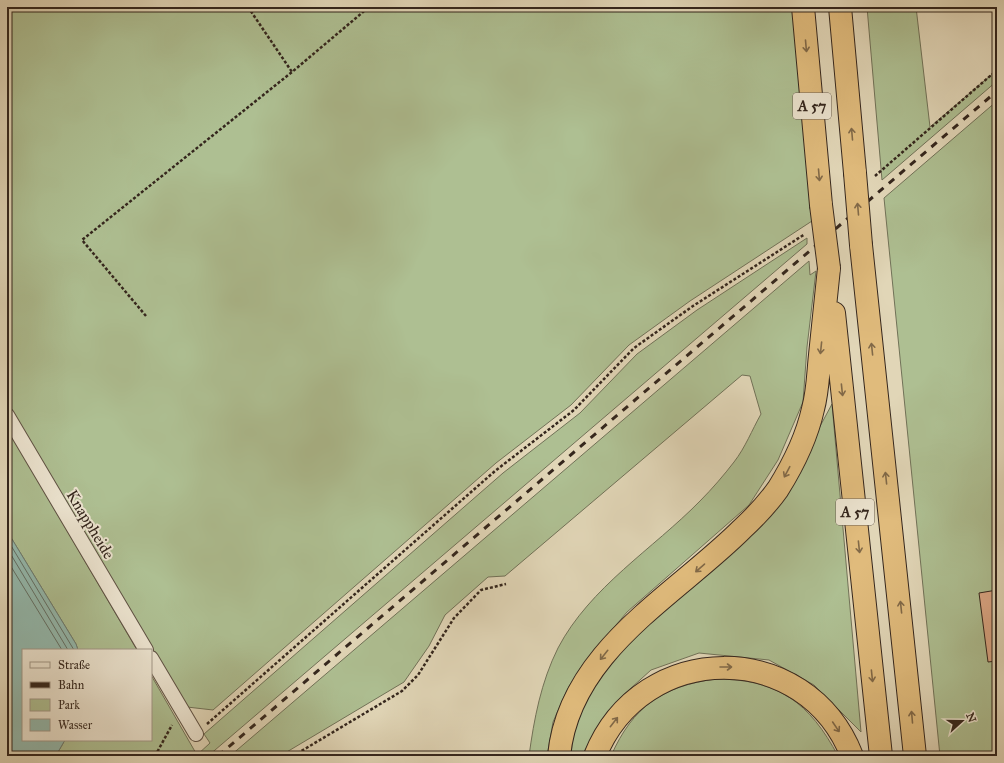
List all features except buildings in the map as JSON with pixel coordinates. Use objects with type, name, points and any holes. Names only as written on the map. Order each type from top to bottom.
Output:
[{"type":"highway","name":"A 57","points":[[802,7],[821,205],[881,756]]},
{"type":"highway","name":"A 57","points":[[840,7],[865,174],[861,245],[915,756]]},
{"type":"highway","points":[[559,756],[565,726],[577,696],[593,669],[630,628],[731,541],[777,490],[802,440],[814,409],[829,268]]},
{"type":"highway","points":[[596,756],[608,730],[623,710],[639,696],[658,684],[677,676],[698,670],[717,667],[736,667],[757,671],[781,680],[804,693],[822,708],[837,727],[852,756]]},
{"type":"street","name":"Knappheide","points":[[7,415],[145,649]]},
{"type":"street","points":[[152,660],[196,734]]},
{"type":"path","points":[[248,7],[292,72]]},
{"type":"path","points":[[146,316],[82,240],[292,72],[369,7]]},
{"type":"path","points":[[865,174],[997,70]]},
{"type":"path","points":[[196,734],[495,471],[574,410],[634,348],[694,306],[811,229]]},
{"type":"path","points":[[293,756],[402,691],[418,675],[459,612],[481,590],[506,584]]},
{"type":"path","points":[[155,756],[181,708]]},
{"type":"green space","points":[[7,7],[793,7],[812,221],[690,301],[629,345],[571,405],[496,463],[213,710],[187,707],[7,403]]},
{"type":"green space","points":[[867,7],[916,7],[930,127],[997,70],[997,81],[882,180]]},
{"type":"green space","points":[[997,101],[997,756],[940,756],[884,198]]},
{"type":"green space","points":[[807,238],[807,244],[208,756],[53,756],[58,752],[64,741],[152,741],[152,677],[197,755],[210,743],[204,734],[503,473],[580,413],[637,354],[697,310]]},
{"type":"green space","points":[[809,261],[810,275],[816,271],[807,347],[803,402],[778,460],[749,505],[627,612],[583,664],[567,690],[553,722],[547,756],[529,756],[539,701],[547,674],[558,648],[571,626],[587,606],[623,570],[682,519],[709,492],[738,457],[761,414],[750,376],[742,375],[505,576],[488,577],[445,615],[429,646],[404,682],[280,756],[230,756]]},
{"type":"green space","points":[[832,404],[861,732],[814,685],[769,660],[699,653],[651,670],[620,698],[590,756],[571,756],[573,733],[596,673],[810,445]]},
{"type":"green space","points":[[7,428],[136,649],[78,649],[7,531]]},
{"type":"green space","points":[[716,679],[738,680],[757,684],[774,689],[790,698],[803,708],[816,722],[838,756],[611,756],[629,724],[652,701],[665,693],[680,687]]},
{"type":"water","points":[[7,531],[78,649],[22,649],[22,741],[64,741],[58,752],[53,756],[7,756]]},
{"type":"railway","points":[[218,756],[997,91]]}]
